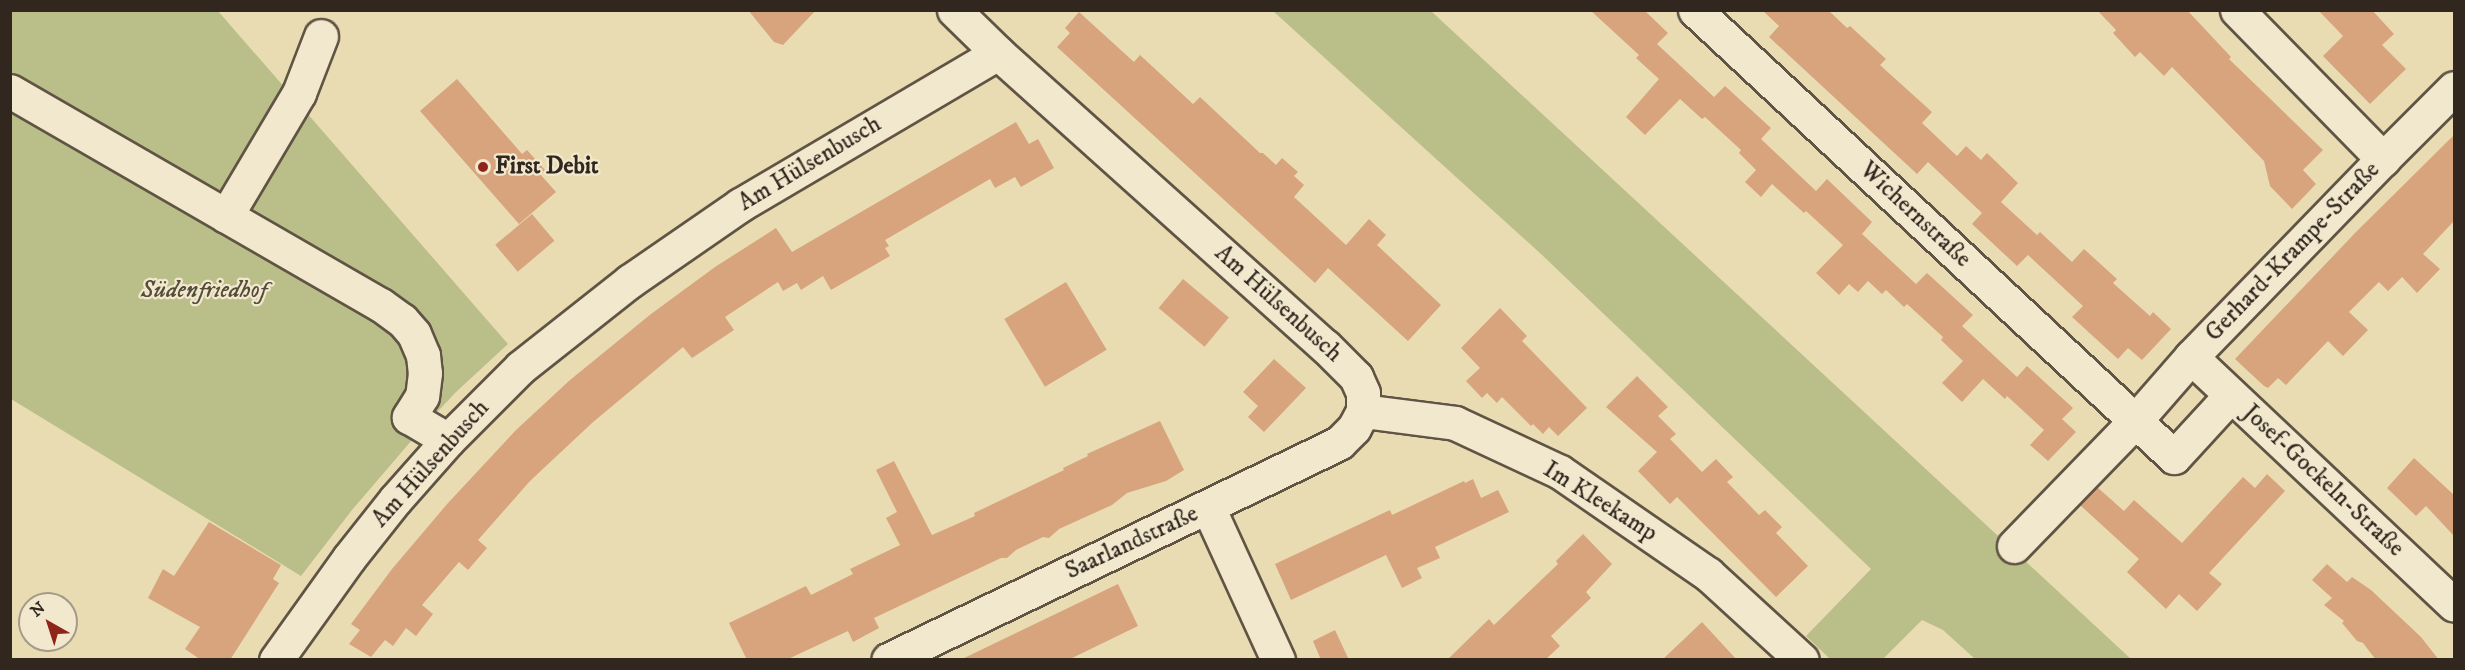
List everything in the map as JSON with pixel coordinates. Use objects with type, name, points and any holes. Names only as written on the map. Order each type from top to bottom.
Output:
[{"type":"street","points":[[954,10],[998,53]]},
{"type":"street","name":"Wichernstraße","points":[[1695,10],[2136,420]]},
{"type":"street","points":[[2237,10],[2382,159]]},
{"type":"street","points":[[226,216],[299,93],[321,36]]},
{"type":"street","name":"Am Hülsenbusch","points":[[276,660],[356,549],[448,440],[521,367],[658,262],[740,205],[998,53],[1325,345],[1356,377],[1363,393],[1363,411]]},
{"type":"street","name":"Gerhard-Krampe-Straße","points":[[2014,546],[2136,420],[2191,357],[2382,159],[2454,88]]},
{"type":"street","points":[[10,92],[381,305],[402,320],[414,334],[423,356],[425,373],[422,396],[409,417],[448,440]]},
{"type":"street","name":"Josef-Gockeln-Straße","points":[[2191,357],[2454,605]]},
{"type":"street","points":[[2136,420],[2174,457],[2231,395]]},
{"type":"street","name":"Saarlandstraße","points":[[888,660],[1339,443],[1354,428],[1363,411]]},
{"type":"street","name":"Im Kleekamp","points":[[1363,411],[1455,423],[1560,472],[1641,525],[1708,574],[1802,660]]},
{"type":"street","points":[[1208,507],[1278,660]]},
{"type":"green space","name":"Südenfriedhof","points":[[10,11],[218,11],[508,344],[456,392],[424,426],[352,510],[301,576],[11,399]]},
{"type":"green space","points":[[1273,11],[1431,11],[2131,659],[1975,659],[1943,630],[1922,620],[1883,659],[1830,659],[1806,636],[1871,569],[1541,254]]},
{"type":"building","points":[[748,10],[816,10],[783,45],[774,42]]},
{"type":"building","points":[[1590,10],[1644,10],[1668,33],[1657,44],[1714,97],[1725,86],[1771,128],[1761,139],[1816,191],[1827,179],[1872,222],[1862,234],[1916,284],[1927,273],[1973,315],[1962,326],[2017,377],[2027,366],[2073,408],[2062,419],[2076,432],[2048,461],[2030,445],[2044,430],[2007,396],[2005,399],[1983,379],[1962,402],[1942,383],[1963,361],[1941,340],[1943,337],[1907,304],[1904,307],[1886,290],[1882,294],[1868,281],[1858,292],[1849,284],[1839,295],[1816,273],[1843,245],[1772,184],[1761,197],[1745,182],[1756,170],[1739,153],[1741,150],[1705,117],[1702,119],[1680,99],[1645,135],[1626,117],[1659,79],[1636,58],[1639,55]]},
{"type":"building","points":[[1762,10],[1828,10],[1847,28],[1850,26],[1886,59],[1880,65],[1932,112],[1922,123],[1957,156],[1966,146],[1981,160],[1987,153],[2018,183],[2001,202],[2037,235],[2040,232],[2072,262],[2084,249],[2117,279],[2113,283],[2150,316],[2153,312],[2171,329],[2142,360],[2128,348],[2118,359],[2072,317],[2083,306],[2028,255],[2017,266],[1972,224],[1982,213],[1928,162],[1917,174],[1769,37],[1779,26]]},
{"type":"building","points":[[2097,10],[2187,10],[2231,57],[2229,59],[2323,150],[2303,170],[2316,184],[2292,209],[2270,186],[2264,161],[2172,67],[2164,76],[2140,52],[2135,57],[2113,33],[2116,30]]},
{"type":"building","points":[[2318,10],[2372,10],[2394,34],[2382,45],[2406,69],[2370,104],[2323,56],[2343,36]]},
{"type":"building","points":[[1079,12],[1134,62],[1140,55],[1193,104],[1200,97],[1276,165],[1282,158],[1298,172],[1294,176],[1304,185],[1294,197],[1346,245],[1369,219],[1386,235],[1377,245],[1441,305],[1408,341],[1328,268],[1315,283],[1057,47],[1070,33],[1065,28]]},
{"type":"building","points":[[457,79],[522,154],[527,150],[545,170],[540,174],[556,192],[519,224],[420,111]]},
{"type":"building","points":[[1016,122],[1029,144],[1038,139],[1054,168],[1021,187],[1015,177],[995,188],[990,179],[885,240],[889,246],[885,248],[890,256],[831,290],[823,276],[801,290],[797,283],[783,291],[778,282],[725,317],[734,330],[692,358],[683,347],[592,423],[530,481],[478,540],[487,548],[468,570],[459,562],[422,605],[433,614],[416,636],[406,628],[393,646],[385,640],[371,657],[349,644],[360,630],[351,624],[392,569],[448,503],[516,430],[570,380],[651,314],[715,267],[776,228],[792,252]]},
{"type":"building","points":[[2454,135],[2454,221],[2423,254],[2440,269],[2417,293],[2402,277],[2388,291],[2379,282],[2349,312],[2368,330],[2343,356],[2328,341],[2286,385],[2278,378],[2268,388],[2264,386],[2235,359],[2356,232]]},
{"type":"building","points":[[532,214],[554,241],[518,272],[495,245]]},
{"type":"building","points":[[1183,279],[1229,318],[1205,347],[1159,308]]},
{"type":"building","points":[[1066,282],[1107,350],[1045,387],[1004,319]]},
{"type":"building","points":[[1500,308],[1527,336],[1522,341],[1587,408],[1558,436],[1549,427],[1543,434],[1533,424],[1531,426],[1502,397],[1497,403],[1487,393],[1482,398],[1466,381],[1480,368],[1461,348]]},
{"type":"building","points":[[1274,359],[1306,388],[1264,432],[1248,417],[1258,406],[1243,392]]},
{"type":"building","points":[[1637,376],[1668,407],[1658,416],[1676,434],[1670,439],[1702,472],[1716,459],[1733,477],[1727,482],[1759,515],[1765,510],[1782,527],[1776,533],[1808,566],[1776,597],[1677,497],[1670,504],[1638,471],[1657,452],[1606,407]]},
{"type":"building","points":[[1160,421],[1184,470],[1166,481],[1127,493],[1112,505],[1059,529],[1049,538],[1043,537],[1016,550],[1007,558],[1001,558],[874,618],[879,628],[853,642],[848,631],[786,660],[747,660],[729,623],[806,586],[811,595],[853,574],[850,569],[900,545],[886,518],[897,512],[876,470],[894,461],[932,535],[975,516],[974,513],[1064,470],[1063,468],[1088,456],[1087,454]]},
{"type":"building","points":[[2414,458],[2454,495],[2454,536],[2426,506],[2416,516],[2387,488]]},
{"type":"building","points":[[2267,474],[2285,491],[2209,573],[2222,584],[2197,611],[2179,594],[2166,609],[2127,572],[2139,559],[2080,505],[2097,487],[2124,511],[2134,500],[2182,543],[2243,477],[2255,488]]},
{"type":"building","points":[[1473,479],[1481,498],[1498,490],[1509,512],[1435,547],[1440,558],[1417,568],[1422,578],[1402,588],[1386,555],[1291,600],[1275,564],[1390,510],[1392,515],[1464,481],[1465,483]]},
{"type":"building","points":[[209,522],[281,565],[273,579],[279,583],[230,660],[201,660],[185,649],[200,627],[148,598],[163,569],[174,576]]},
{"type":"building","points":[[1583,534],[1612,564],[1586,592],[1591,598],[1551,636],[1560,646],[1545,660],[1447,660],[1489,619],[1494,625],[1558,564],[1556,561]]},
{"type":"building","points":[[2327,564],[2347,582],[2352,577],[2371,590],[2421,637],[2439,660],[2376,660],[2363,643],[2357,641],[2342,623],[2344,621],[2324,605],[2332,598],[2312,580]]},
{"type":"building","points":[[1118,584],[1138,626],[1068,660],[960,660]]},
{"type":"building","points":[[1702,622],[1737,660],[1662,660]]},
{"type":"building","points":[[1335,630],[1349,660],[1321,660],[1313,641]]},
{"type":"place","name":"First Debit","points":[[483,167]]}]
